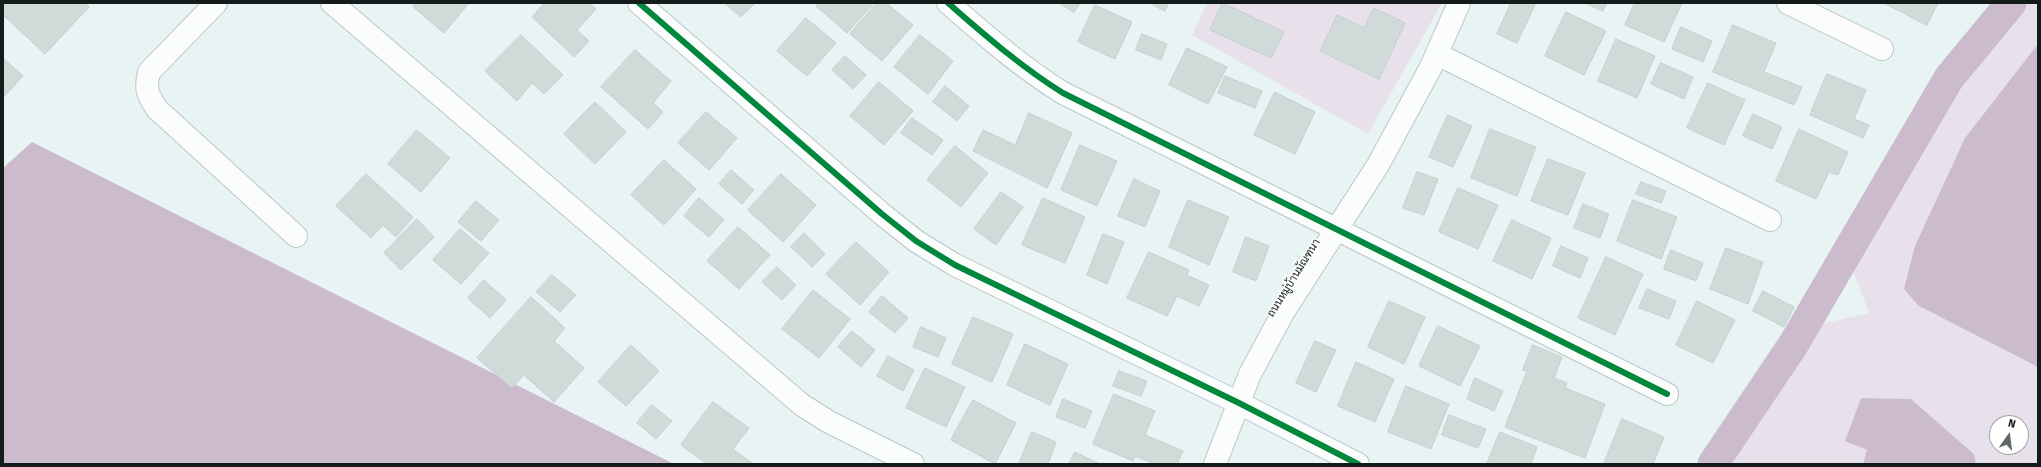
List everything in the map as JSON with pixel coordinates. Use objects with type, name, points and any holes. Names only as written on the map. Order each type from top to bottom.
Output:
[{"type":"street","points":[[216,3],[150,72],[146,87],[148,93],[157,108],[296,236]]},
{"type":"street","points":[[332,3],[802,405],[829,422],[913,464]]},
{"type":"street","points":[[639,3],[882,214],[916,241],[955,265],[1239,403],[1358,464]]},
{"type":"street","points":[[948,3],[1010,57],[1035,76],[1063,93],[1667,394]]},
{"type":"street","name":"ถนนหมู่บ้านมัณฑนา","points":[[1215,464],[1250,374],[1284,311],[1378,165],[1437,54],[1458,3]]},
{"type":"street","points":[[1788,3],[1882,49]]},
{"type":"street","points":[[1437,54],[1770,220]]},
{"type":"shaded area","points":[[1207,3],[1442,3],[1368,134],[1192,35]]},
{"type":"shaded area","points":[[2028,3],[2038,3],[2038,44],[1965,138],[1919,306],[2038,367],[2038,464],[1976,464],[1974,454],[1911,399],[1861,398],[1845,441],[1867,450],[1863,464],[1727,464],[1745,429],[1817,325],[1869,313],[1851,265],[1945,106]]},
{"type":"shaded area","points":[[2038,44],[2038,367],[1919,306],[1904,289],[1915,246],[1965,138]]},
{"type":"shaded area","points":[[32,142],[674,464],[3,464],[3,168]]},
{"type":"shaded area","points":[[1861,398],[1911,399],[1974,454],[1976,464],[1863,464],[1867,450],[1845,441]]},
{"type":"building","points":[[3,3],[85,3],[89,7],[45,54],[3,15]]},
{"type":"building","points":[[416,3],[469,3],[444,33],[413,7]]},
{"type":"building","points":[[545,3],[589,3],[596,9],[577,30],[589,41],[574,57],[532,17]]},
{"type":"building","points":[[725,3],[755,3],[741,17]]},
{"type":"building","points":[[818,3],[874,3],[847,33],[816,6]]},
{"type":"building","points":[[877,3],[886,3],[913,25],[882,61],[850,34]]},
{"type":"building","points":[[1059,3],[1080,3],[1074,12]]},
{"type":"building","points":[[1150,3],[1168,3],[1165,11]]},
{"type":"building","points":[[1223,3],[1284,32],[1271,58],[1210,30]]},
{"type":"building","points":[[1511,3],[1536,3],[1517,43],[1497,34]]},
{"type":"building","points":[[1586,3],[1607,3],[1603,11]]},
{"type":"building","points":[[1635,3],[1682,3],[1664,42],[1625,25]]},
{"type":"building","points":[[1884,3],[1938,3],[1927,25]]},
{"type":"building","points":[[1095,5],[1132,22],[1115,59],[1078,42]]},
{"type":"building","points":[[1374,8],[1405,23],[1379,79],[1320,51],[1337,15],[1364,28]]},
{"type":"building","points":[[1566,12],[1606,31],[1584,75],[1545,56]]},
{"type":"building","points":[[806,18],[836,43],[807,76],[777,51]]},
{"type":"building","points":[[1733,25],[1776,43],[1764,72],[1802,87],[1794,105],[1713,72]]},
{"type":"building","points":[[1681,27],[1712,41],[1703,62],[1672,49]]},
{"type":"building","points":[[1142,34],[1167,44],[1161,60],[1136,50]]},
{"type":"building","points":[[521,35],[563,75],[544,94],[532,83],[517,101],[485,71]]},
{"type":"building","points":[[920,35],[953,61],[928,94],[894,67]]},
{"type":"building","points":[[1616,39],[1655,56],[1637,98],[1598,81]]},
{"type":"building","points":[[1187,48],[1227,67],[1208,104],[1169,85]]},
{"type":"building","points":[[635,50],[671,81],[653,103],[663,112],[648,129],[601,87]]},
{"type":"building","points":[[845,56],[866,75],[853,89],[832,70]]},
{"type":"building","points":[[3,58],[23,76],[3,98]]},
{"type":"building","points":[[1661,63],[1693,77],[1684,99],[1651,84]]},
{"type":"building","points":[[1827,74],[1866,90],[1854,119],[1869,125],[1863,138],[1810,115]]},
{"type":"building","points":[[1225,76],[1262,91],[1255,108],[1218,93]]},
{"type":"building","points":[[879,82],[913,111],[884,145],[850,116]]},
{"type":"building","points":[[1708,83],[1745,100],[1724,145],[1687,128]]},
{"type":"building","points":[[945,86],[969,106],[957,121],[933,102]]},
{"type":"building","points":[[1275,92],[1315,112],[1295,154],[1254,135]]},
{"type":"building","points":[[595,102],[626,132],[595,164],[564,134]]},
{"type":"building","points":[[706,112],[737,138],[709,170],[678,143]]},
{"type":"building","points":[[1029,113],[1072,133],[1047,188],[973,151],[983,130],[1015,145]]},
{"type":"building","points":[[1753,114],[1782,127],[1772,149],[1743,136]]},
{"type":"building","points":[[1448,115],[1472,126],[1453,167],[1429,157]]},
{"type":"building","points":[[912,118],[943,140],[932,155],[901,133]]},
{"type":"building","points":[[1490,129],[1536,147],[1517,196],[1471,178]]},
{"type":"building","points":[[1799,129],[1848,152],[1838,175],[1829,172],[1816,199],[1776,181]]},
{"type":"building","points":[[417,130],[450,158],[421,192],[388,164]]},
{"type":"building","points":[[1080,145],[1117,161],[1097,206],[1061,190]]},
{"type":"building","points":[[955,146],[988,173],[961,207],[927,180]]},
{"type":"building","points":[[1548,159],[1585,173],[1568,215],[1531,201]]},
{"type":"building","points":[[664,160],[696,189],[664,225],[631,195]]},
{"type":"building","points":[[731,170],[754,190],[742,204],[719,184]]},
{"type":"building","points":[[1417,172],[1438,179],[1424,215],[1403,208]]},
{"type":"building","points":[[366,174],[413,217],[396,237],[383,225],[371,238],[336,206]]},
{"type":"building","points":[[781,174],[816,205],[783,242],[748,210]]},
{"type":"building","points":[[1134,179],[1160,191],[1145,227],[1118,216]]},
{"type":"building","points":[[1641,182],[1666,191],[1661,203],[1636,194]]},
{"type":"building","points":[[1458,188],[1498,205],[1478,249],[1439,232]]},
{"type":"building","points":[[1001,192],[1023,207],[996,245],[974,229]]},
{"type":"building","points":[[699,198],[724,220],[709,237],[684,216]]},
{"type":"building","points":[[1043,198],[1085,217],[1065,263],[1022,245]]},
{"type":"building","points":[[1188,200],[1229,217],[1209,265],[1169,247]]},
{"type":"building","points":[[1633,200],[1677,217],[1661,259],[1617,241]]},
{"type":"building","points":[[476,201],[499,220],[481,241],[458,222]]},
{"type":"building","points":[[1583,204],[1609,214],[1600,238],[1574,228]]},
{"type":"building","points":[[417,219],[434,237],[401,270],[384,253]]},
{"type":"building","points":[[1512,220],[1551,238],[1532,279],[1493,261]]},
{"type":"building","points":[[738,227],[770,255],[739,289],[707,261]]},
{"type":"building","points":[[460,229],[489,253],[461,284],[433,260]]},
{"type":"building","points":[[804,233],[825,254],[812,267],[791,247]]},
{"type":"building","points":[[1103,234],[1124,242],[1107,284],[1087,275]]},
{"type":"building","points":[[1246,237],[1269,246],[1256,281],[1233,272]]},
{"type":"building","points":[[856,242],[889,272],[860,305],[826,274]]},
{"type":"building","points":[[1561,246],[1588,258],[1580,278],[1553,266]]},
{"type":"building","points":[[1726,248],[1763,262],[1748,304],[1710,289]]},
{"type":"building","points":[[1671,250],[1703,263],[1696,281],[1664,269]]},
{"type":"building","points":[[1149,252],[1189,270],[1187,275],[1209,285],[1199,306],[1177,296],[1167,316],[1127,298]]},
{"type":"building","points":[[1606,257],[1643,274],[1615,335],[1578,318]]},
{"type":"building","points":[[777,267],[796,285],[782,300],[762,282]]},
{"type":"building","points":[[552,275],[576,295],[560,312],[536,292]]},
{"type":"building","points":[[484,280],[506,300],[490,318],[468,298]]},
{"type":"building","points":[[1647,289],[1676,301],[1669,319],[1639,308]]},
{"type":"building","points":[[813,290],[850,319],[819,358],[782,329]]},
{"type":"building","points":[[1763,291],[1794,307],[1784,327],[1753,311]]},
{"type":"building","points":[[882,296],[908,318],[895,333],[869,312]]},
{"type":"building","points":[[531,297],[565,328],[554,341],[584,368],[554,402],[524,375],[512,388],[477,358]]},
{"type":"building","points":[[1389,301],[1425,317],[1404,364],[1368,347]]},
{"type":"building","points":[[1697,301],[1735,320],[1713,363],[1676,345]]},
{"type":"building","points":[[973,317],[1013,334],[992,382],[952,364]]},
{"type":"building","points":[[1438,326],[1480,346],[1460,386],[1419,366]]},
{"type":"building","points":[[921,327],[946,338],[938,357],[913,347]]},
{"type":"building","points":[[852,331],[875,350],[861,367],[838,347]]},
{"type":"building","points":[[1315,341],[1336,350],[1316,392],[1296,383]]},
{"type":"building","points":[[1025,344],[1068,364],[1050,405],[1007,385]]},
{"type":"building","points":[[631,345],[659,371],[626,406],[598,382]]},
{"type":"building","points":[[1533,345],[1562,357],[1554,378],[1567,383],[1565,388],[1605,404],[1585,458],[1505,427],[1527,371],[1523,370]]},
{"type":"building","points":[[888,356],[914,370],[903,391],[877,376]]},
{"type":"building","points":[[1356,362],[1394,379],[1375,422],[1338,406]]},
{"type":"building","points":[[925,368],[965,387],[946,427],[906,408]]},
{"type":"building","points":[[1119,371],[1147,381],[1141,396],[1113,386]]},
{"type":"building","points":[[1475,378],[1503,391],[1494,411],[1467,399]]},
{"type":"building","points":[[1406,386],[1449,404],[1431,449],[1388,432]]},
{"type":"building","points":[[1114,394],[1155,411],[1145,435],[1183,451],[1177,464],[1154,464],[1135,456],[1133,461],[1093,444]]},
{"type":"building","points":[[1063,399],[1092,411],[1085,428],[1056,417]]},
{"type":"building","points":[[973,400],[1016,423],[995,464],[951,440]]},
{"type":"building","points":[[713,402],[749,428],[733,449],[753,464],[707,464],[681,445]]},
{"type":"building","points":[[652,405],[672,421],[656,439],[637,423]]},
{"type":"building","points":[[1449,415],[1486,429],[1478,448],[1442,435]]},
{"type":"building","points":[[1622,419],[1664,437],[1653,464],[1604,464]]},
{"type":"building","points":[[1032,432],[1056,442],[1048,464],[1019,464]]},
{"type":"building","points":[[1500,432],[1537,447],[1531,464],[1487,464]]},
{"type":"building","points":[[1075,452],[1100,464],[1069,464]]},
{"type":"waterway","points":[[1713,464],[1793,345],[1949,78],[2011,3]]},
{"type":"cycle path","points":[[639,3],[882,214],[916,241],[955,265],[1239,403],[1358,464]]},
{"type":"cycle path","points":[[948,3],[1018,62],[1063,93],[1667,394]]}]
